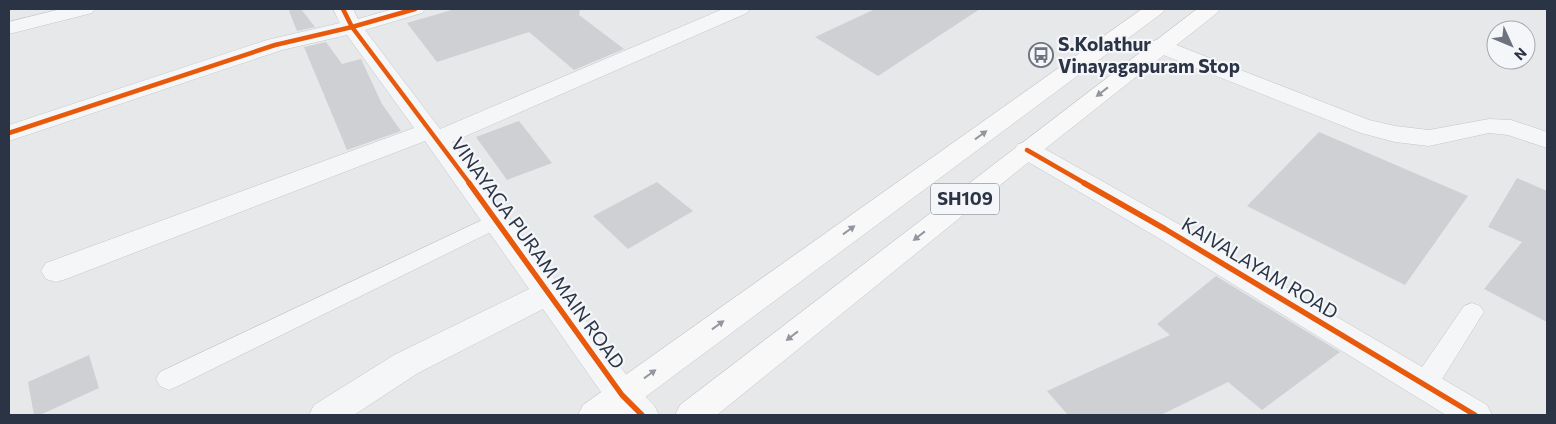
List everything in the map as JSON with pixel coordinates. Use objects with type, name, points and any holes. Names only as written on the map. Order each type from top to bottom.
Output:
[{"type":"main road","name":"SH109","points":[[595,415],[632,405],[1155,9]]},
{"type":"main road","name":"SH109","points":[[692,415],[1027,150],[1210,9]]},
{"type":"street","points":[[9,28],[85,9]]},
{"type":"street","points":[[9,133],[275,45],[347,18],[415,9]]},
{"type":"street","points":[[56,272],[417,135],[434,136],[673,39],[740,9]]},
{"type":"street","name":"VINAYAGA PURAM MAIN ROAD","points":[[347,18],[547,293],[632,405]]},
{"type":"street","points":[[1161,46],[1361,126],[1395,134],[1429,138],[1489,126],[1510,128],[1547,140]]},
{"type":"street","name":"KAIVALAYAM ROAD","points":[[1027,150],[1165,229],[1475,415]]},
{"type":"street","points":[[326,415],[406,364],[547,293]]},
{"type":"lane","points":[[169,379],[496,221]]},
{"type":"lane","points":[[1425,384],[1472,312]]},
{"type":"building","points":[[301,9],[315,27],[297,31],[289,11]]},
{"type":"building","points":[[455,9],[580,9],[579,15],[624,49],[574,70],[529,32],[437,62],[407,23]]},
{"type":"building","points":[[875,9],[980,9],[878,76],[815,37]]},
{"type":"building","points":[[326,42],[342,64],[361,59],[382,104],[401,131],[347,150],[304,47]]},
{"type":"building","points":[[519,121],[552,163],[507,180],[476,137]]},
{"type":"building","points":[[1319,132],[1468,196],[1405,285],[1247,206]]},
{"type":"building","points":[[1517,178],[1547,191],[1547,322],[1484,289],[1522,242],[1488,227]]},
{"type":"building","points":[[657,182],[693,211],[628,249],[593,216]]},
{"type":"building","points":[[1216,276],[1340,352],[1262,410],[1228,382],[1161,415],[1068,415],[1047,391],[1170,335],[1157,324]]},
{"type":"building","points":[[89,355],[99,388],[40,415],[34,415],[28,382]]},
{"type":"cycle path","points":[[343,9],[352,27],[430,133],[437,139],[622,395],[642,415]]},
{"type":"cycle path","points":[[9,133],[275,45],[352,27],[415,9]]},
{"type":"cycle path","points":[[1027,150],[1165,229],[1475,415]]},
{"type":"place","name":"S.Kolathur Vinayagapuram Stop","points":[[1041,55]]}]
